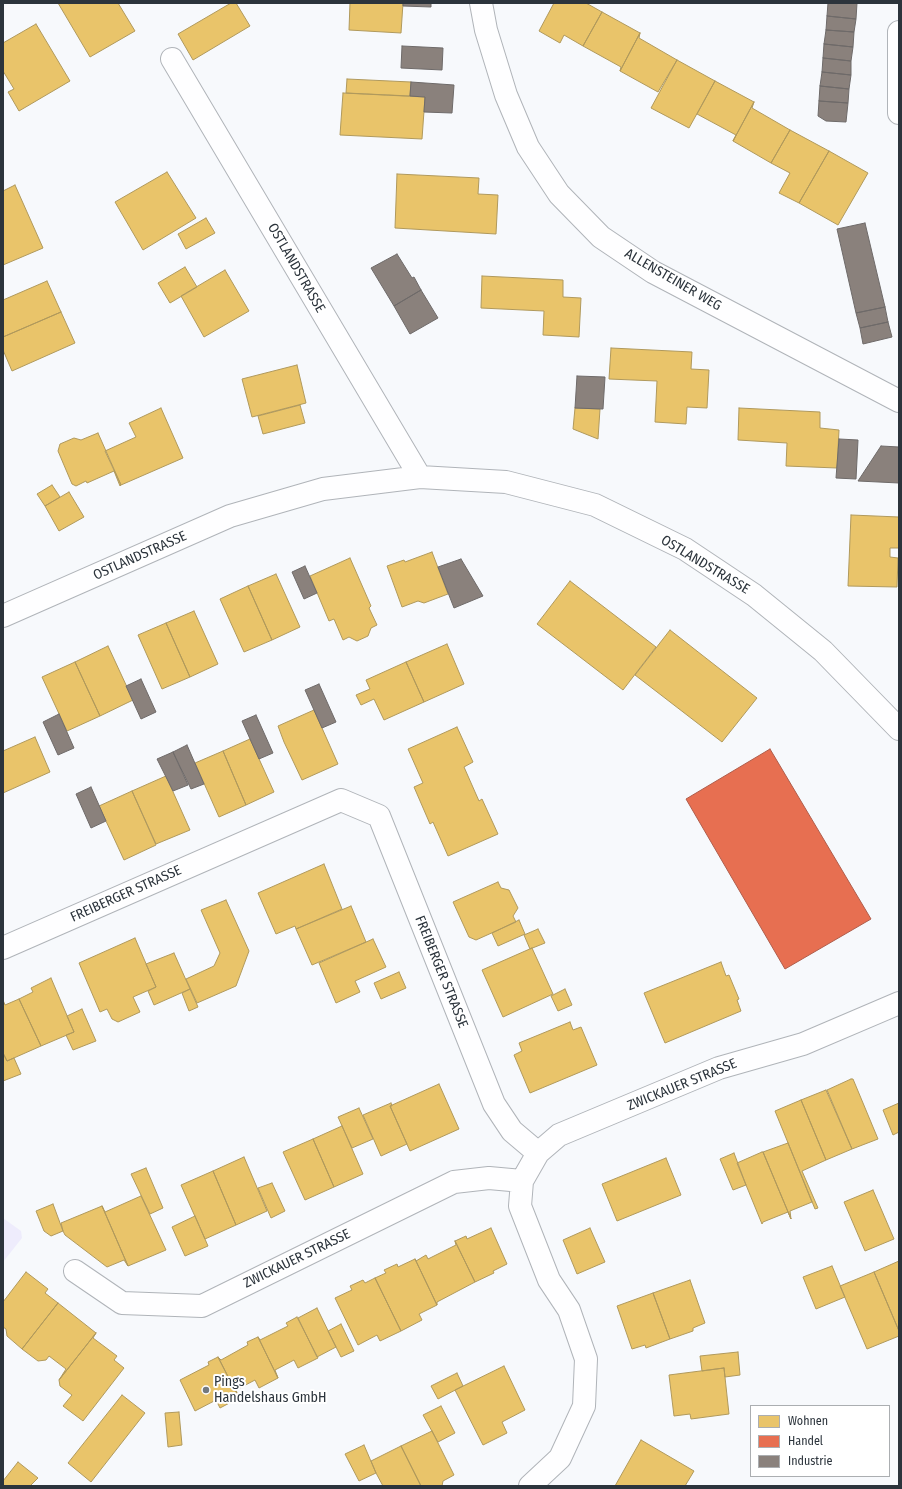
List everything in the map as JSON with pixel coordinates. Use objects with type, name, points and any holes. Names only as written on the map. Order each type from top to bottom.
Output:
[{"type":"street","name":"ALLENSTEINER WEG","points":[[482,3],[486,30],[506,95],[528,147],[559,194],[601,237],[653,272],[899,401]]},
{"type":"street","points":[[899,32],[899,113]]},
{"type":"street","name":"OSTLANDSTRASSE","points":[[172,59],[420,477]]},
{"type":"street","name":"OSTLANDSTRASSE","points":[[3,616],[230,516],[323,489],[420,477],[506,482],[595,506],[685,549],[754,595],[823,651],[899,729]]},
{"type":"street","name":"FREIBERGER STRASSE","points":[[3,948],[341,800],[379,816],[494,1104],[512,1131],[538,1153]]},
{"type":"street","name":"ZWICKAUER STRASSE","points":[[538,1153],[559,1135],[712,1071],[803,1044],[899,1004]]},
{"type":"street","points":[[530,1486],[560,1458],[584,1406],[586,1359],[570,1310],[548,1280],[520,1206],[522,1181],[538,1153]]},
{"type":"street","name":"ZWICKAUER STRASSE","points":[[75,1271],[122,1303],[202,1306],[454,1182],[489,1178],[522,1181]]},
{"type":"shaded area","points":[[3,1218],[21,1231],[22,1238],[3,1262]]},
{"type":"building: Wohnen","points":[[58,3],[118,3],[135,31],[90,57]]},
{"type":"building: Wohnen","points":[[231,3],[236,3],[250,26],[193,60],[178,34]]},
{"type":"building: Wohnen","points":[[350,3],[403,3],[401,33],[349,30]]},
{"type":"building: Wohnen","points":[[554,3],[586,3],[602,12],[583,46],[564,35],[560,43],[539,31]]},
{"type":"building: Wohnen","points":[[602,12],[640,33],[620,71],[621,67],[583,46]]},
{"type":"building: Wohnen","points":[[36,24],[70,81],[19,111],[8,92],[14,89],[3,71],[3,43]]},
{"type":"building: Wohnen","points":[[640,33],[639,38],[677,60],[658,92],[620,71]]},
{"type":"building: Wohnen","points":[[677,60],[715,81],[689,128],[651,108]]},
{"type":"building: Wohnen","points":[[347,79],[411,82],[410,96],[346,93]]},
{"type":"building: Wohnen","points":[[715,81],[754,102],[733,141],[736,135],[697,114]]},
{"type":"building: Wohnen","points":[[343,93],[425,97],[422,139],[340,135]]},
{"type":"building: Wohnen","points":[[754,102],[752,108],[790,130],[771,163],[733,141]]},
{"type":"building: Wohnen","points":[[790,130],[829,151],[799,203],[779,193],[790,173],[771,163]]},
{"type":"building: Wohnen","points":[[829,151],[868,173],[838,225],[799,203]]},
{"type":"building: Wohnen","points":[[167,172],[196,218],[143,250],[115,202]]},
{"type":"building: Wohnen","points":[[397,174],[479,178],[478,194],[498,195],[496,234],[395,228]]},
{"type":"building: Wohnen","points":[[15,185],[43,248],[3,265],[3,191]]},
{"type":"building: Wohnen","points":[[206,218],[215,233],[186,249],[178,234]]},
{"type":"building: Wohnen","points":[[185,267],[197,287],[170,303],[158,283]]},
{"type":"building: Wohnen","points":[[225,270],[249,311],[204,337],[181,296]]},
{"type":"building: Wohnen","points":[[482,276],[563,280],[563,297],[581,298],[579,337],[543,335],[544,311],[481,308]]},
{"type":"building: Wohnen","points":[[47,281],[61,312],[3,337],[3,300]]},
{"type":"building: Wohnen","points":[[61,312],[75,343],[12,371],[3,350],[3,337]]},
{"type":"building: Wohnen","points":[[611,348],[692,352],[691,369],[709,370],[707,408],[687,407],[686,424],[655,422],[657,381],[609,379]]},
{"type":"building: Wohnen","points":[[297,365],[306,403],[252,417],[242,379]]},
{"type":"building: Wohnen","points":[[300,405],[305,423],[263,434],[258,416]]},
{"type":"building: Wohnen","points":[[161,408],[183,458],[121,485],[105,451],[136,437],[129,423]]},
{"type":"building: Wohnen","points":[[575,408],[600,409],[598,439],[573,429]]},
{"type":"building: Wohnen","points":[[739,408],[820,412],[820,428],[839,430],[837,468],[786,466],[787,443],[738,440]]},
{"type":"building: Wohnen","points":[[98,433],[121,485],[120,486],[114,471],[87,483],[86,481],[76,486],[72,484],[58,451],[60,444],[74,438],[81,440]]},
{"type":"building: Wohnen","points":[[52,485],[60,497],[45,506],[37,494]]},
{"type":"building: Wohnen","points":[[69,492],[84,517],[59,531],[45,506]]},
{"type":"building: Wohnen","points":[[851,515],[899,517],[899,548],[890,548],[890,557],[898,558],[897,587],[848,586]]},
{"type":"building: Wohnen","points":[[432,552],[448,594],[424,603],[418,601],[402,607],[387,566],[404,560],[405,562]]},
{"type":"building: Wohnen","points":[[350,558],[371,606],[369,608],[377,625],[371,628],[368,636],[357,641],[349,637],[343,640],[334,619],[329,621],[310,576]]},
{"type":"building: Wohnen","points":[[276,574],[300,627],[272,640],[248,586]]},
{"type":"building: Wohnen","points":[[570,581],[656,647],[623,690],[537,624]]},
{"type":"building: Wohnen","points":[[248,586],[272,640],[244,652],[220,599]]},
{"type":"building: Wohnen","points":[[194,611],[218,664],[190,677],[166,623]]},
{"type":"building: Wohnen","points":[[166,623],[190,677],[162,689],[138,635]]},
{"type":"building: Wohnen","points":[[670,630],[757,698],[722,742],[635,675]]},
{"type":"building: Wohnen","points":[[447,644],[464,684],[424,702],[406,662]]},
{"type":"building: Wohnen","points":[[108,646],[133,700],[100,716],[75,662]]},
{"type":"building: Wohnen","points":[[75,662],[100,716],[67,731],[42,677]]},
{"type":"building: Wohnen","points":[[406,662],[424,702],[384,720],[374,699],[361,705],[356,695],[370,689],[366,680]]},
{"type":"building: Wohnen","points":[[314,710],[338,764],[302,780],[278,726]]},
{"type":"building: Wohnen","points":[[457,727],[473,762],[464,767],[479,801],[482,799],[498,834],[448,856],[433,822],[430,824],[414,787],[423,783],[408,749]]},
{"type":"building: Wohnen","points":[[35,737],[50,772],[3,793],[3,751]]},
{"type":"building: Wohnen","points":[[250,739],[274,792],[246,805],[223,751]]},
{"type":"building: Wohnen","points":[[223,751],[246,805],[219,817],[195,763]]},
{"type":"building: Wohnen","points":[[166,776],[190,830],[156,844],[132,791]]},
{"type":"building: Wohnen","points":[[132,791],[156,845],[124,860],[99,806]]},
{"type":"building: Wohnen","points":[[324,864],[342,909],[296,929],[295,926],[276,934],[258,893]]},
{"type":"building: Wohnen","points":[[498,882],[501,888],[509,890],[518,908],[513,916],[516,922],[476,940],[469,937],[453,902]]},
{"type":"building: Wohnen","points":[[226,900],[249,951],[236,986],[197,1003],[186,979],[214,966],[220,953],[201,910]]},
{"type":"building: Wohnen","points":[[351,906],[366,942],[312,965],[296,929]]},
{"type":"building: Wohnen","points":[[519,920],[525,934],[498,946],[492,933]]},
{"type":"building: Wohnen","points":[[538,929],[545,943],[530,949],[524,935]]},
{"type":"building: Wohnen","points":[[135,938],[156,987],[133,997],[140,1012],[118,1022],[112,1019],[107,1009],[100,1012],[79,963]]},
{"type":"building: Wohnen","points":[[373,939],[386,967],[355,981],[360,992],[336,1003],[319,963]]},
{"type":"building: Wohnen","points":[[532,948],[553,994],[503,1017],[482,970]]},
{"type":"building: Wohnen","points":[[174,953],[190,989],[154,1005],[148,991],[156,987],[146,964]]},
{"type":"building: Wohnen","points":[[721,962],[726,976],[729,975],[739,999],[737,1000],[741,1011],[665,1043],[644,993]]},
{"type":"building: Wohnen","points":[[399,972],[406,988],[381,999],[374,983]]},
{"type":"building: Wohnen","points":[[51,978],[74,1032],[41,1046],[19,999],[33,992],[31,988]]},
{"type":"building: Wohnen","points":[[190,989],[198,1007],[189,1011],[182,993]]},
{"type":"building: Wohnen","points":[[565,989],[572,1005],[558,1011],[551,996]]},
{"type":"building: Wohnen","points":[[19,999],[41,1046],[7,1061],[3,1053],[3,1000],[5,1005]]},
{"type":"building: Wohnen","points":[[82,1009],[96,1041],[73,1050],[66,1035],[74,1032],[67,1016]]},
{"type":"building: Wohnen","points":[[570,1022],[573,1030],[581,1027],[597,1065],[530,1093],[514,1055],[522,1051],[519,1043]]},
{"type":"building: Wohnen","points":[[3,1053],[7,1061],[14,1058],[21,1074],[3,1081]]},
{"type":"building: Wohnen","points":[[853,1079],[878,1139],[852,1149],[827,1090]]},
{"type":"building: Wohnen","points":[[439,1084],[459,1129],[410,1151],[390,1106]]},
{"type":"building: Wohnen","points":[[826,1090],[852,1149],[826,1160],[801,1100]]},
{"type":"building: Wohnen","points":[[801,1100],[826,1160],[802,1171],[818,1208],[815,1209],[775,1111]]},
{"type":"building: Wohnen","points":[[391,1103],[392,1106],[390,1106],[407,1144],[381,1156],[363,1115]]},
{"type":"building: Wohnen","points":[[899,1103],[899,1132],[893,1135],[883,1110]]},
{"type":"building: Wohnen","points":[[359,1108],[373,1139],[352,1148],[338,1117]]},
{"type":"building: Wohnen","points":[[342,1126],[363,1174],[334,1187],[313,1139]]},
{"type":"building: Wohnen","points":[[313,1139],[334,1187],[305,1200],[283,1152]]},
{"type":"building: Wohnen","points":[[788,1143],[812,1202],[790,1211],[791,1219],[763,1152]]},
{"type":"building: Wohnen","points":[[763,1152],[791,1219],[788,1212],[763,1222],[762,1224],[737,1163]]},
{"type":"building: Wohnen","points":[[734,1153],[746,1185],[733,1190],[720,1159]]},
{"type":"building: Wohnen","points":[[244,1157],[267,1211],[236,1225],[213,1171]]},
{"type":"building: Wohnen","points":[[666,1158],[681,1195],[617,1221],[602,1184]]},
{"type":"building: Wohnen","points":[[146,1168],[163,1208],[150,1214],[131,1174]]},
{"type":"building: Wohnen","points":[[213,1171],[236,1225],[205,1239],[181,1185]]},
{"type":"building: Wohnen","points":[[272,1183],[285,1211],[271,1218],[258,1188]]},
{"type":"building: Wohnen","points":[[873,1190],[894,1239],[865,1251],[844,1202]]},
{"type":"building: Wohnen","points":[[141,1196],[166,1250],[128,1266],[102,1206],[105,1212]]},
{"type":"building: Wohnen","points":[[53,1204],[63,1231],[51,1236],[44,1231],[36,1211]]},
{"type":"building: Wohnen","points":[[102,1206],[128,1266],[124,1260],[107,1267],[65,1235],[63,1231],[61,1223]]},
{"type":"building: Wohnen","points":[[195,1216],[208,1246],[185,1256],[172,1227]]},
{"type":"building: Wohnen","points":[[491,1228],[507,1264],[493,1271],[494,1273],[475,1282],[455,1241],[466,1236],[467,1239]]},
{"type":"building: Wohnen","points":[[590,1228],[605,1262],[577,1274],[563,1240]]},
{"type":"building: Wohnen","points":[[455,1241],[475,1282],[437,1302],[437,1305],[415,1259],[416,1261],[426,1255],[428,1259],[456,1245]]},
{"type":"building: Wohnen","points":[[415,1259],[437,1305],[419,1314],[422,1320],[401,1331],[375,1278],[386,1273],[384,1270],[397,1264],[398,1267]]},
{"type":"building: Wohnen","points":[[899,1261],[899,1331],[874,1272]]},
{"type":"building: Wohnen","points":[[832,1266],[845,1297],[816,1309],[803,1277]]},
{"type":"building: Wohnen","points":[[26,1272],[48,1289],[45,1293],[58,1303],[22,1349],[7,1336],[6,1329],[3,1327],[3,1302]]},
{"type":"building: Wohnen","points":[[874,1272],[899,1331],[899,1336],[867,1349],[840,1286]]},
{"type":"building: Wohnen","points":[[375,1278],[401,1331],[380,1341],[377,1335],[358,1345],[335,1298],[352,1290],[350,1286],[363,1280],[365,1283]]},
{"type":"building: Wohnen","points":[[690,1280],[705,1323],[693,1328],[693,1331],[670,1339],[653,1293]]},
{"type":"building: Wohnen","points":[[653,1293],[670,1339],[646,1348],[645,1345],[632,1349],[617,1306]]},
{"type":"building: Wohnen","points":[[58,1303],[96,1333],[59,1380],[66,1369],[49,1356],[46,1360],[38,1361],[22,1349]]},
{"type":"building: Wohnen","points":[[317,1308],[336,1347],[317,1357],[298,1318]]},
{"type":"building: Wohnen","points":[[297,1317],[318,1358],[298,1368],[294,1360],[275,1370],[278,1378],[258,1337],[260,1340],[288,1326],[286,1323]]},
{"type":"building: Wohnen","points":[[341,1324],[354,1351],[341,1357],[328,1331]]},
{"type":"building: Wohnen","points":[[96,1333],[93,1338],[117,1356],[114,1360],[124,1368],[83,1421],[63,1406],[72,1395],[60,1386],[59,1380]]},
{"type":"building: Wohnen","points":[[258,1337],[278,1378],[259,1388],[255,1380],[236,1390],[239,1398],[218,1357],[221,1360],[248,1345],[247,1342]]},
{"type":"building: Wohnen","points":[[738,1352],[740,1375],[725,1377],[724,1368],[702,1371],[700,1356]]},
{"type":"building: Wohnen","points":[[218,1357],[239,1398],[220,1408],[216,1400],[195,1411],[180,1380],[209,1365],[208,1362]]},
{"type":"building: Wohnen","points":[[504,1366],[525,1410],[502,1422],[507,1433],[483,1445],[455,1390]]},
{"type":"building: Wohnen","points":[[724,1368],[729,1414],[691,1419],[690,1414],[674,1416],[669,1375]]},
{"type":"building: Wohnen","points":[[457,1373],[463,1386],[438,1399],[431,1386]]},
{"type":"building: Wohnen","points":[[122,1395],[145,1413],[91,1482],[68,1463]]},
{"type":"building: Wohnen","points":[[441,1406],[455,1433],[438,1442],[423,1415]]},
{"type":"building: Wohnen","points":[[179,1412],[182,1445],[168,1447],[165,1413]]},
{"type":"building: Wohnen","points":[[432,1431],[454,1475],[443,1481],[442,1486],[421,1486],[401,1446]]},
{"type":"building: Wohnen","points":[[641,1440],[694,1471],[685,1486],[615,1486]]},
{"type":"building: Wohnen","points":[[364,1445],[376,1473],[359,1481],[345,1454]]},
{"type":"building: Wohnen","points":[[401,1446],[421,1486],[383,1486],[376,1473],[371,1461]]},
{"type":"building: Wohnen","points":[[18,1462],[38,1478],[30,1486],[3,1486],[3,1481]]},
{"type":"building: Handel","points":[[770,749],[871,919],[785,969],[686,799]]},
{"type":"building: Industrie","points":[[403,3],[431,3],[431,7],[403,6]]},
{"type":"building: Industrie","points":[[828,3],[857,3],[856,19],[827,16]]},
{"type":"building: Industrie","points":[[827,16],[856,19],[854,32],[826,30]]},
{"type":"building: Industrie","points":[[826,30],[854,32],[853,47],[824,44]]},
{"type":"building: Industrie","points":[[824,44],[853,47],[851,61],[823,58]]},
{"type":"building: Industrie","points":[[402,46],[443,48],[442,70],[401,68]]},
{"type":"building: Industrie","points":[[823,58],[851,61],[851,75],[822,72]]},
{"type":"building: Industrie","points":[[822,72],[851,75],[849,89],[820,86]]},
{"type":"building: Industrie","points":[[411,82],[454,85],[452,113],[424,112],[425,97],[410,96]]},
{"type":"building: Industrie","points":[[820,86],[849,89],[848,103],[819,101]]},
{"type":"building: Industrie","points":[[819,101],[848,103],[846,122],[826,121],[818,116]]},
{"type":"building: Industrie","points":[[865,223],[885,307],[856,313],[837,229]]},
{"type":"building: Industrie","points":[[397,254],[412,278],[414,277],[421,290],[394,306],[371,268]]},
{"type":"building: Industrie","points":[[421,290],[438,318],[410,334],[394,306]]},
{"type":"building: Industrie","points":[[885,307],[888,322],[860,328],[856,313]]},
{"type":"building: Industrie","points":[[888,322],[892,337],[863,344],[860,328]]},
{"type":"building: Industrie","points":[[577,376],[605,377],[603,409],[575,408]]},
{"type":"building: Industrie","points":[[839,439],[858,440],[856,479],[836,478]]},
{"type":"building: Industrie","points":[[881,446],[899,447],[899,483],[858,481]]},
{"type":"building: Industrie","points":[[461,559],[483,596],[454,608],[438,567]]},
{"type":"building: Industrie","points":[[305,566],[317,593],[304,599],[292,572]]},
{"type":"building: Industrie","points":[[141,679],[156,712],[141,719],[126,686]]},
{"type":"building: Industrie","points":[[319,684],[336,722],[322,728],[305,690]]},
{"type":"building: Industrie","points":[[59,714],[74,748],[58,755],[43,722]]},
{"type":"building: Industrie","points":[[256,715],[273,753],[259,759],[242,721]]},
{"type":"building: Industrie","points":[[187,745],[204,784],[191,789],[173,752]]},
{"type":"building: Industrie","points":[[173,752],[188,785],[173,791],[157,759]]},
{"type":"building: Industrie","points":[[91,787],[106,821],[91,828],[76,794]]},
{"type":"place","name":"Pings Handelshaus GmbH","points":[[206,1390]]}]
